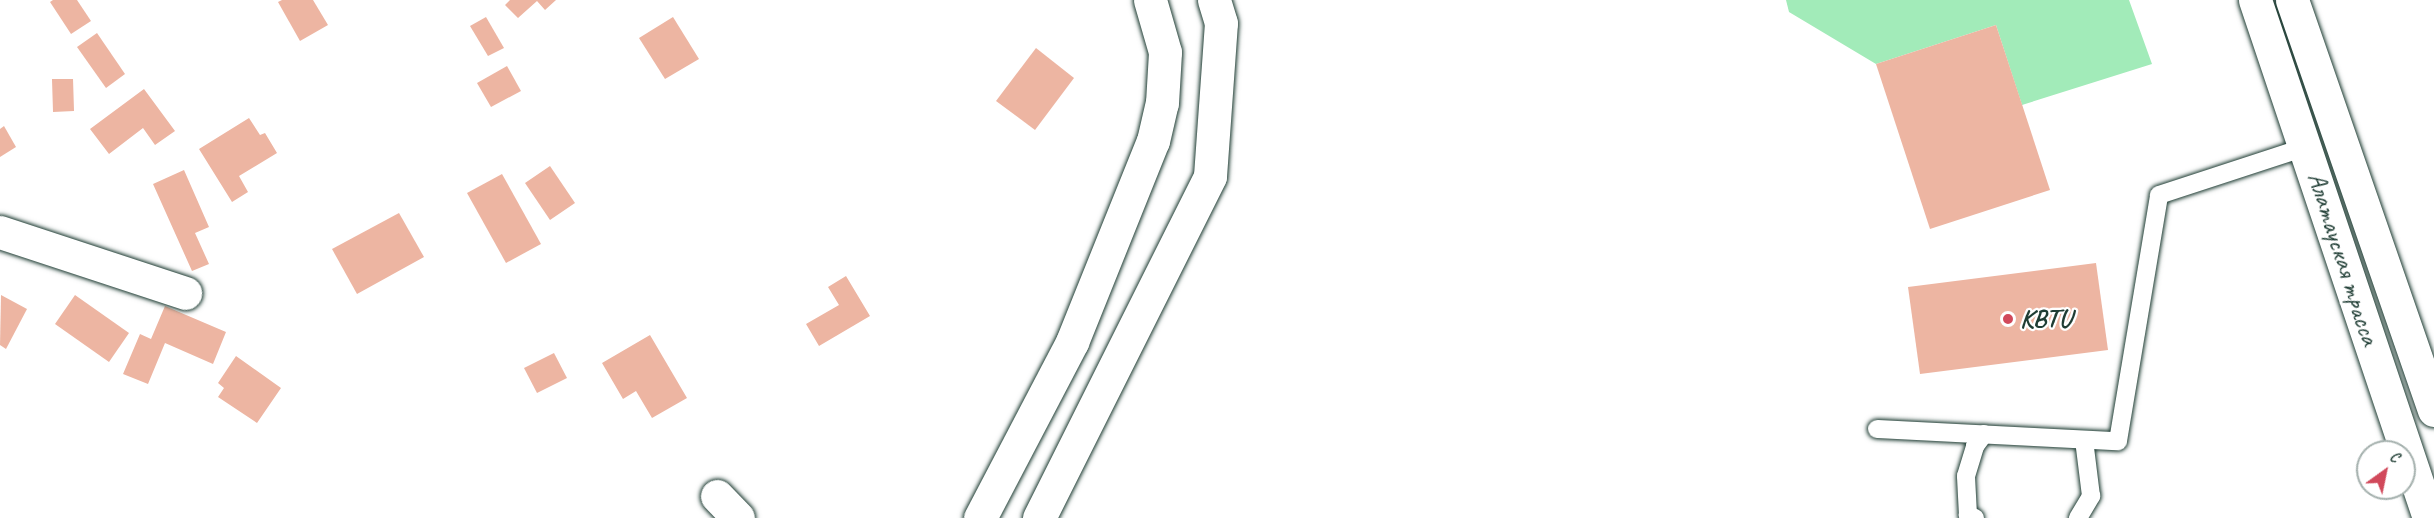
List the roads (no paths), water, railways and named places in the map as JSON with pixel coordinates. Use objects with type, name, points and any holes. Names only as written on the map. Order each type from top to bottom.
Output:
[{"type":"street","points":[[980,518],[1071,342],[1154,141],[1162,103],[1165,52],[1150,0]]},
{"type":"street","points":[[1039,518],[1210,176],[1221,23],[1214,0]]},
{"type":"street","name":"Алатауская трасса","points":[[2255,0],[2429,518]]},
{"type":"street","name":"Алатауская трасса","points":[[2292,0],[2434,410]]},
{"type":"street","points":[[0,232],[185,293]]},
{"type":"lane","points":[[1877,429],[2118,441],[2159,195],[2306,147]]},
{"type":"lane","points":[[1975,518],[1968,515],[1966,476],[1975,446],[1984,435]]},
{"type":"lane","points":[[2078,518],[2091,496],[2084,440]]},
{"type":"place","name":"KBTU","points":[[2008,319]]}]
